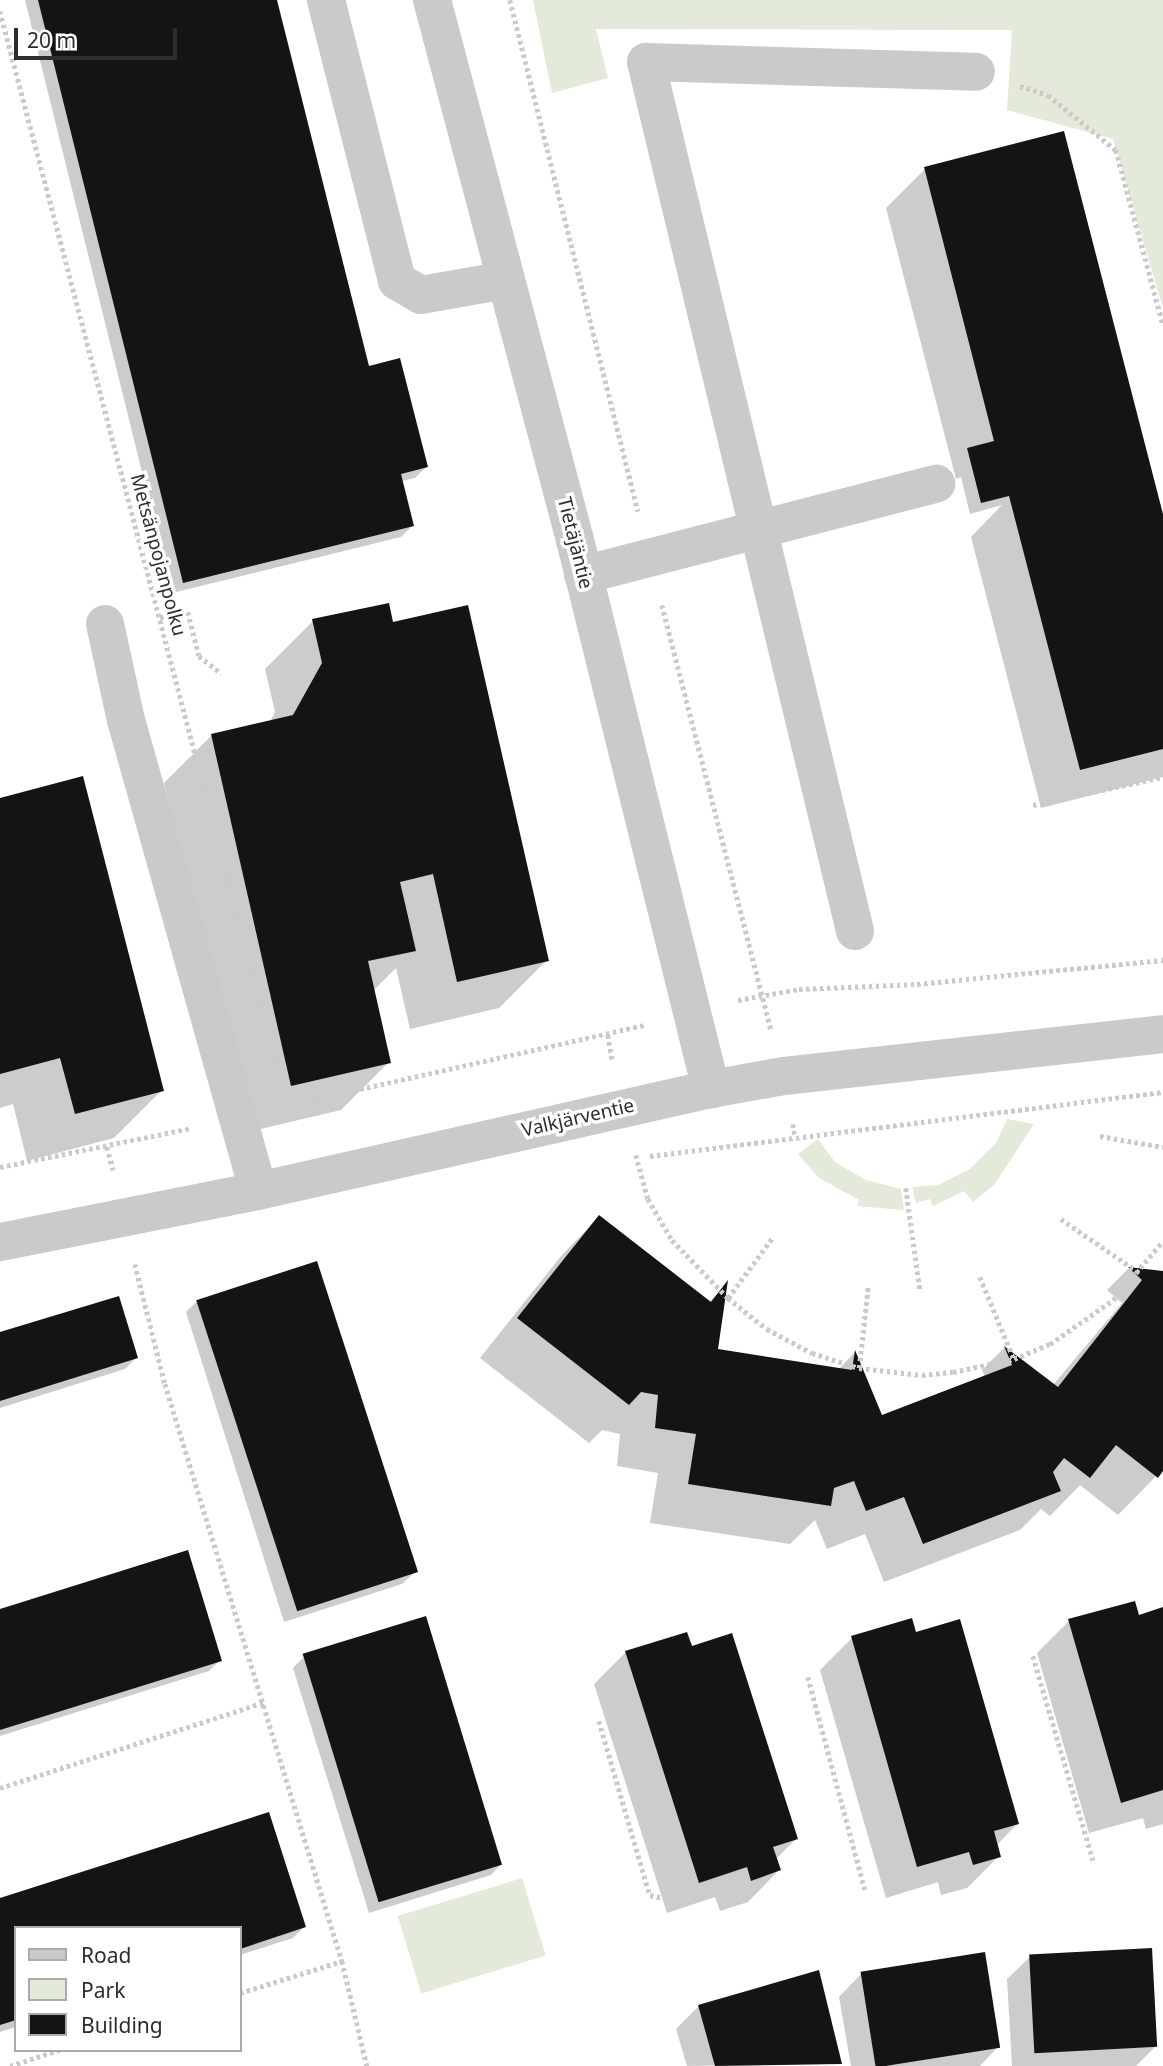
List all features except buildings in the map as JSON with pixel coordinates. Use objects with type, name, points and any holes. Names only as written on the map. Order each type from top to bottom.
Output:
[{"type":"street","points":[[326,0],[397,281],[421,295],[506,280]]},
{"type":"street","name":"Tietäjäntie","points":[[432,0],[583,575],[711,1088]]},
{"type":"street","points":[[855,931],[756,530],[646,62],[976,72]]},
{"type":"street","points":[[583,575],[936,484]]},
{"type":"street","points":[[105,624],[127,720],[258,1191]]},
{"type":"street","name":"Valkjärventie","points":[[0,1242],[258,1191],[711,1088],[1163,1034]]},
{"type":"path","name":"Metsänpojanpolku","points":[[0,11],[287,1105]]},
{"type":"path","points":[[976,72],[1048,96],[1116,150],[1163,324]]},
{"type":"path","points":[[160,617],[188,611],[199,656],[222,673]]},
{"type":"path","points":[[1034,805],[1163,777]]},
{"type":"path","points":[[0,1167],[588,1041],[693,1011],[799,989],[917,984],[1163,960]]},
{"type":"path","points":[[1163,1092],[637,1157],[649,1199],[672,1240],[728,1298],[767,1329],[812,1353],[859,1368],[922,1375],[1014,1359],[1083,1324],[1140,1273],[1163,1241]]},
{"type":"path","points":[[1101,1136],[1163,1147]]},
{"type":"path","points":[[906,1188],[920,1290]]},
{"type":"path","points":[[124,1217],[165,1384],[265,1702],[342,1961],[367,2066]]},
{"type":"path","points":[[1060,1219],[1140,1273]]},
{"type":"path","points":[[728,1298],[773,1237]]},
{"type":"path","points":[[980,1277],[1014,1359]]},
{"type":"path","points":[[859,1368],[868,1287]]},
{"type":"path","points":[[1033,1656],[1093,1860]]},
{"type":"path","points":[[808,1677],[865,1890]]},
{"type":"path","points":[[0,1788],[265,1702]]},
{"type":"path","points":[[599,1721],[650,1895],[663,1898]]},
{"type":"path","points":[[242,1992],[342,1961]]},
{"type":"path","points":[[10,2066],[54,2052]]},
{"type":"green space","points":[[533,0],[1163,0],[1163,308],[1113,139],[1007,110],[1012,30],[596,29],[608,78],[552,93]]},
{"type":"green space","points":[[1007,1119],[1034,1124],[994,1185],[973,1202],[964,1191],[933,1206],[930,1199],[916,1203],[912,1187],[938,1185],[970,1169],[996,1143]]},
{"type":"green space","points":[[818,1139],[835,1162],[866,1180],[901,1189],[904,1210],[857,1206],[859,1200],[819,1178],[798,1154]]},
{"type":"green space","points":[[522,1878],[546,1955],[421,1993],[398,1916]]}]
